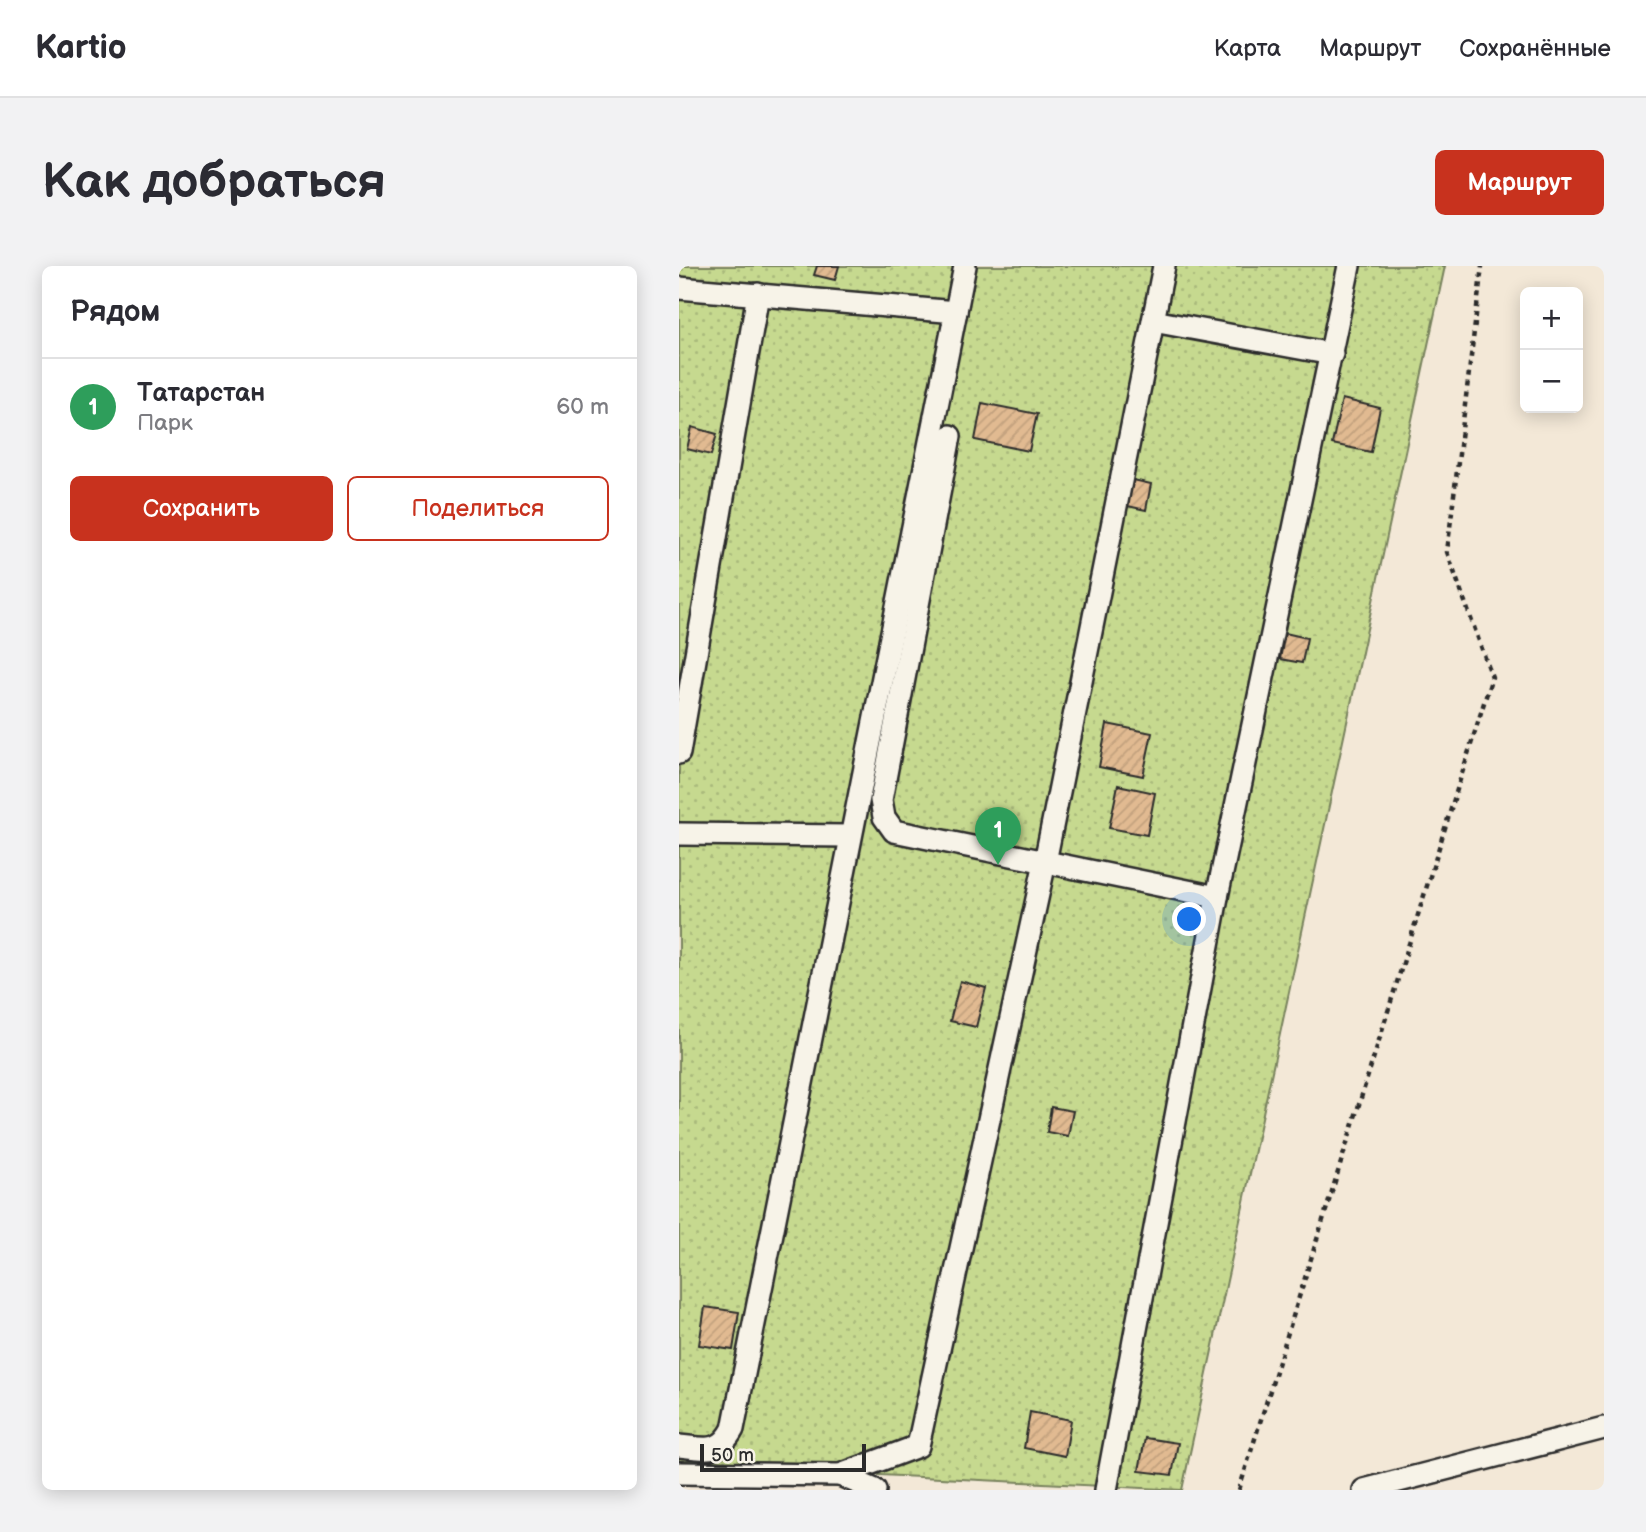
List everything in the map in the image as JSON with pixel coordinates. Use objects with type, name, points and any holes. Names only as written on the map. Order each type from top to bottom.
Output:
[{"type":"lane","points":[[679,1446],[715,1448],[726,1443],[733,1429],[849,836],[965,266]]},
{"type":"lane","points":[[679,1473],[840,1475],[918,1446],[1045,862],[1164,266]]},
{"type":"lane","points":[[1107,1490],[1217,897],[1349,266]]},
{"type":"lane","points":[[679,288],[956,312]]},
{"type":"lane","points":[[679,753],[758,294]]},
{"type":"lane","points":[[1153,321],[1332,354]]},
{"type":"lane","points":[[950,436],[881,800],[884,817],[894,831],[1217,897]]},
{"type":"lane","points":[[679,834],[849,836]]},
{"type":"lane","points":[[1364,1490],[1604,1428]]},
{"type":"lane","points":[[840,1475],[875,1490]]},
{"type":"path","points":[[1239,1490],[1492,677],[1447,552],[1482,266]]},
{"type":"green space","points":[[679,266],[1445,266],[1182,1490],[679,1465]]},
{"type":"building","points":[[817,266],[839,266],[835,280],[814,275]]},
{"type":"building","points":[[1342,399],[1380,408],[1371,452],[1332,444]]},
{"type":"building","points":[[982,403],[1037,414],[1029,451],[975,440]]},
{"type":"building","points":[[692,427],[717,434],[711,455],[687,449]]},
{"type":"building","points":[[1129,479],[1151,484],[1146,510],[1123,505]]},
{"type":"building","points":[[1285,633],[1307,638],[1302,663],[1280,659]]},
{"type":"building","points":[[1107,724],[1152,733],[1143,776],[1099,767]]},
{"type":"building","points":[[1118,785],[1155,793],[1147,835],[1109,828]]},
{"type":"building","points":[[960,981],[986,988],[976,1027],[950,1021]]},
{"type":"building","points":[[1051,1107],[1073,1111],[1068,1136],[1047,1132]]},
{"type":"building","points":[[705,1307],[739,1312],[733,1350],[699,1345]]},
{"type":"building","points":[[1030,1412],[1071,1420],[1065,1456],[1024,1448]]},
{"type":"building","points":[[1145,1438],[1178,1443],[1172,1475],[1139,1471]]},
{"type":"place","name":"Татарстан","points":[[998,865]]}]
